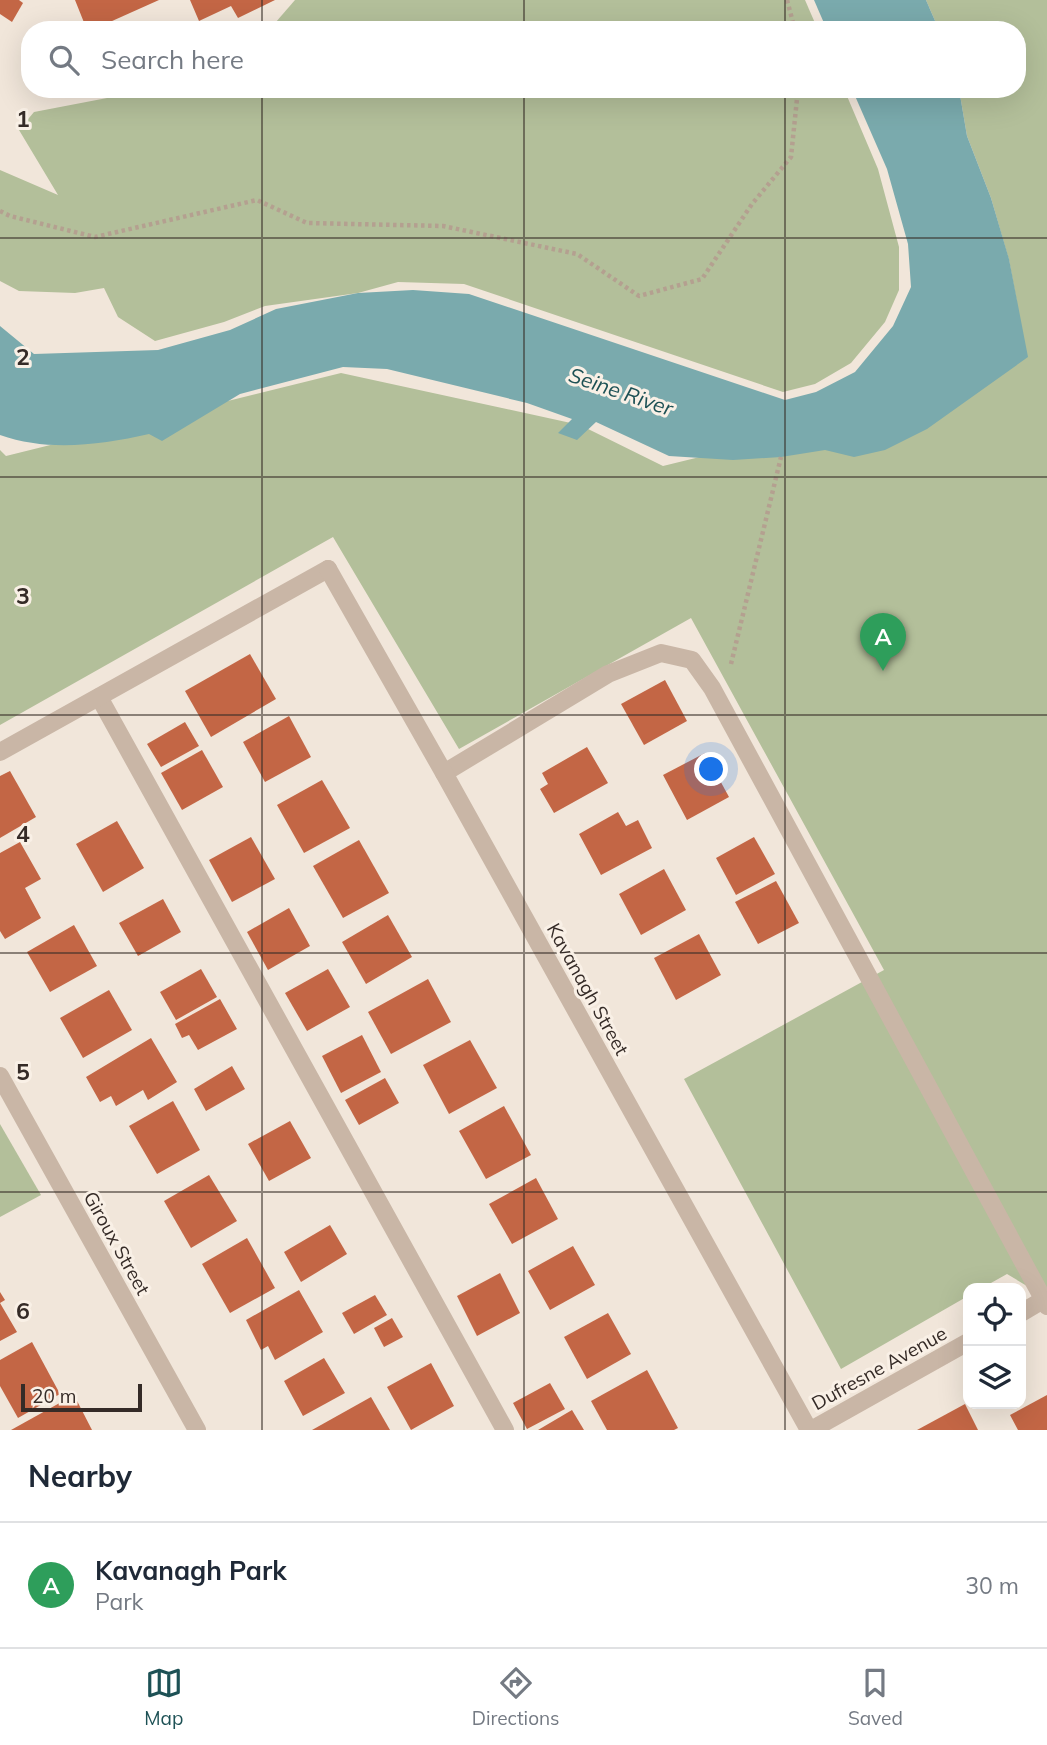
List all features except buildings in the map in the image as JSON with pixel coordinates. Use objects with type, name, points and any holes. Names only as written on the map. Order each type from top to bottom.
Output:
[{"type":"street","name":"Kavanagh Street","points":[[99,697],[328,569],[810,1430]]},
{"type":"street","points":[[444,773],[608,674],[661,653],[692,660],[712,688],[1045,1303],[1026,1310]]},
{"type":"street","points":[[0,752],[99,697],[505,1430]]},
{"type":"street","name":"Giroux Street","points":[[0,1076],[197,1430]]},
{"type":"street","name":"Dufresne Avenue","points":[[810,1430],[963,1345]]},
{"type":"path","points":[[788,0],[793,21]]},
{"type":"path","points":[[0,211],[10,216],[94,237],[257,200],[307,223],[443,226],[577,254],[639,296],[702,279],[752,204],[791,158],[797,98]]},
{"type":"path","points":[[721,705],[781,457]]},
{"type":"green space","points":[[295,0],[805,0],[814,21],[277,21]]},
{"type":"green space","points":[[926,0],[1047,0],[1047,1298],[1007,1274],[991,1283],[963,1283],[963,1299],[841,1369],[684,1079],[884,970],[691,618],[459,749],[333,537],[0,725],[0,450],[6,456],[341,373],[580,425],[663,466],[985,387],[1017,303],[1009,260],[991,198],[967,136],[961,98],[1026,98],[1026,21],[935,21]]},
{"type":"green space","points":[[107,98],[848,98],[878,169],[899,247],[899,290],[885,322],[851,363],[815,384],[783,392],[464,284],[398,282],[358,293],[265,306],[224,322],[155,341],[118,317],[104,288],[75,293],[19,291],[0,281],[0,170],[58,195],[19,130],[34,112]]},
{"type":"green space","points":[[0,1124],[41,1195],[0,1217]]},
{"type":"water","points":[[814,0],[926,0],[935,21],[823,21]]},
{"type":"water","name":"Seine River","points":[[856,98],[961,98],[967,136],[991,198],[1009,259],[1028,357],[927,429],[885,450],[854,457],[825,450],[781,457],[733,460],[669,456],[596,422],[577,440],[558,433],[572,419],[527,403],[387,369],[343,367],[240,394],[162,441],[149,434],[93,444],[55,445],[37,444],[0,435],[0,326],[34,354],[158,350],[230,330],[276,309],[358,293],[413,290],[469,294],[785,400],[816,392],[855,372],[893,326],[911,287],[908,244],[887,169]]},
{"type":"place","name":"Kavanagh Park","points":[[883,671]]}]
